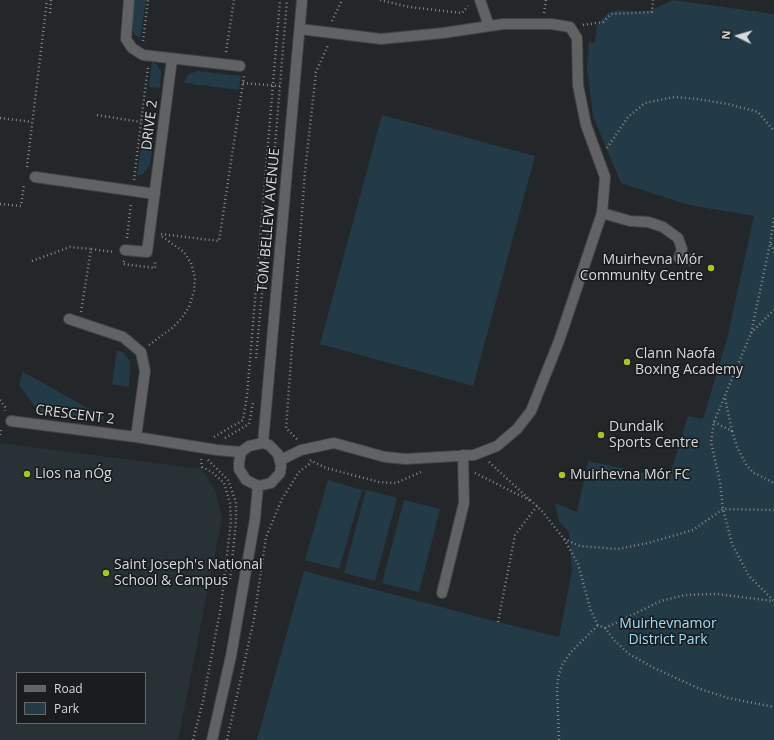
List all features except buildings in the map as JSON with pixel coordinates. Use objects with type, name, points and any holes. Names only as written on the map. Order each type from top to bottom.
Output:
[{"type":"street","points":[[129,0],[126,39],[132,48],[145,55],[240,66]]},
{"type":"street","name":"TOM BELLEW AVENUE","points":[[262,444],[302,0]]},
{"type":"street","points":[[480,0],[489,26]]},
{"type":"street","points":[[281,460],[301,450],[334,443],[385,457],[406,459],[474,455],[496,446],[517,429],[531,411],[559,341],[602,213],[605,176],[586,125],[578,85],[577,38],[570,27],[551,24],[502,24],[443,33],[381,39],[300,29]]},
{"type":"street","name":"DRIVE 2","points":[[126,250],[147,252],[172,59]]},
{"type":"street","points":[[30,178],[155,194]]},
{"type":"street","points":[[602,213],[630,221],[648,222],[663,228],[674,234],[681,243],[682,249],[679,258],[691,260]]},
{"type":"street","points":[[69,319],[123,337],[141,352],[145,371],[136,437]]},
{"type":"street","name":"CRESCENT 2","points":[[11,421],[241,452]]},
{"type":"street","points":[[262,444],[274,449],[281,460],[280,473],[271,483],[258,486],[251,484],[242,475],[239,463],[241,452],[249,446],[262,444]]},
{"type":"street","points":[[442,593],[464,502],[463,455]]},
{"type":"street","points":[[212,740],[231,656],[255,519],[258,486]]},
{"type":"path","points":[[26,171],[47,0]]},
{"type":"path","points":[[50,13],[51,0]]},
{"type":"path","points":[[32,261],[70,247],[125,253],[141,122],[148,0]]},
{"type":"path","points":[[224,64],[234,0]]},
{"type":"path","points":[[229,587],[236,521],[236,502],[228,480],[208,462],[204,442],[243,420],[247,396],[280,0]]},
{"type":"path","points":[[270,202],[287,0]]},
{"type":"path","points":[[342,0],[332,19],[332,33],[316,72],[305,172],[286,428],[297,440],[301,450],[312,462],[326,468],[379,482],[396,483],[408,476],[424,470]]},
{"type":"path","points":[[380,0],[409,7],[462,13],[468,8],[468,0]]},
{"type":"path","points":[[570,27],[603,22],[611,14],[652,12],[653,0]]},
{"type":"path","points":[[141,352],[172,328],[181,319],[189,307],[194,291],[194,278],[191,263],[184,252],[158,234],[219,241],[244,75],[240,66]]},
{"type":"path","points":[[243,83],[295,88],[314,88]]},
{"type":"path","points":[[604,152],[628,117],[645,103],[674,97],[728,104],[758,112],[774,131]]},
{"type":"path","points":[[97,115],[141,122]]},
{"type":"path","points":[[0,118],[32,122]]},
{"type":"path","points":[[0,204],[21,206],[30,178]]},
{"type":"path","points":[[774,218],[751,334],[714,422],[711,442],[720,482],[723,509],[732,544],[749,576],[774,601]]},
{"type":"path","points":[[256,366],[268,225]]},
{"type":"path","points":[[770,244],[774,252]]},
{"type":"path","points":[[80,323],[91,250]]},
{"type":"path","points":[[751,334],[774,310]]},
{"type":"path","points":[[205,448],[249,424],[254,397]]},
{"type":"path","points":[[725,397],[737,447],[747,466],[754,473],[774,483]]},
{"type":"path","points":[[714,422],[732,431]]},
{"type":"path","points":[[193,740],[204,695],[221,606],[231,521],[230,503],[224,483],[212,472],[202,467],[205,448]]},
{"type":"path","points":[[474,455],[492,464],[537,506],[564,539],[578,564],[591,611],[598,625],[605,628],[614,640],[629,654],[652,667],[700,689],[728,698],[774,707]]},
{"type":"path","points":[[227,740],[254,619],[266,537],[282,499],[299,472],[312,462]]},
{"type":"path","points":[[463,468],[531,501]]},
{"type":"path","points":[[498,622],[515,535],[537,506]]},
{"type":"path","points":[[564,539],[580,546],[618,549],[648,544],[693,530],[723,509],[774,510]]},
{"type":"path","points":[[605,628],[661,601],[685,595],[718,594],[774,601]]},
{"type":"path","points":[[558,740],[557,688],[562,665],[571,652],[598,625]]},
{"type":"shaded area","name":"Saint Joseph's National School & Campus","points":[[0,443],[202,469],[216,492],[222,519],[178,740],[0,740]]},
{"type":"green space","points":[[134,0],[146,0],[140,39],[134,34],[132,28]]},
{"type":"green space","name":"Muirhevnamor District Park","points":[[673,0],[774,14],[774,740],[257,740],[304,571],[559,637],[572,571],[569,532],[559,521],[555,503],[577,512],[588,461],[669,478],[688,416],[703,419],[727,339],[754,216],[689,205],[621,183],[593,116],[587,66],[589,42],[595,43],[597,25],[609,12],[619,10],[639,12],[651,10]]},
{"type":"green space","points":[[152,62],[157,65],[161,72],[160,88],[149,87]]},
{"type":"green space","points":[[197,71],[241,76],[239,90],[184,83],[188,75]]},
{"type":"green space","points":[[382,115],[535,156],[473,386],[320,344]]},
{"type":"green space","points":[[143,135],[154,137],[150,165],[143,174],[137,176]]},
{"type":"green space","points":[[117,350],[124,353],[130,362],[129,387],[112,384]]},
{"type":"green space","points":[[23,372],[104,417],[103,419],[74,416],[69,419],[45,415],[36,408],[19,385]]},
{"type":"green space","points":[[328,480],[362,490],[339,569],[305,560]]},
{"type":"green space","points":[[366,490],[397,498],[375,581],[344,573]]},
{"type":"green space","points":[[404,500],[440,509],[419,592],[382,583]]},
{"type":"place","name":"Muirhevna Mór Community Centre","points":[[711,268]]},
{"type":"place","name":"Clann Naofa Boxing Academy","points":[[627,362]]},
{"type":"place","name":"Dundalk Sports Centre","points":[[601,435]]},
{"type":"place","name":"Lios na nÓg","points":[[27,474]]},
{"type":"place","name":"Muirhevna Mór FC","points":[[562,475]]},
{"type":"place","name":"Saint Joseph's National School & Campus","points":[[106,573]]}]
